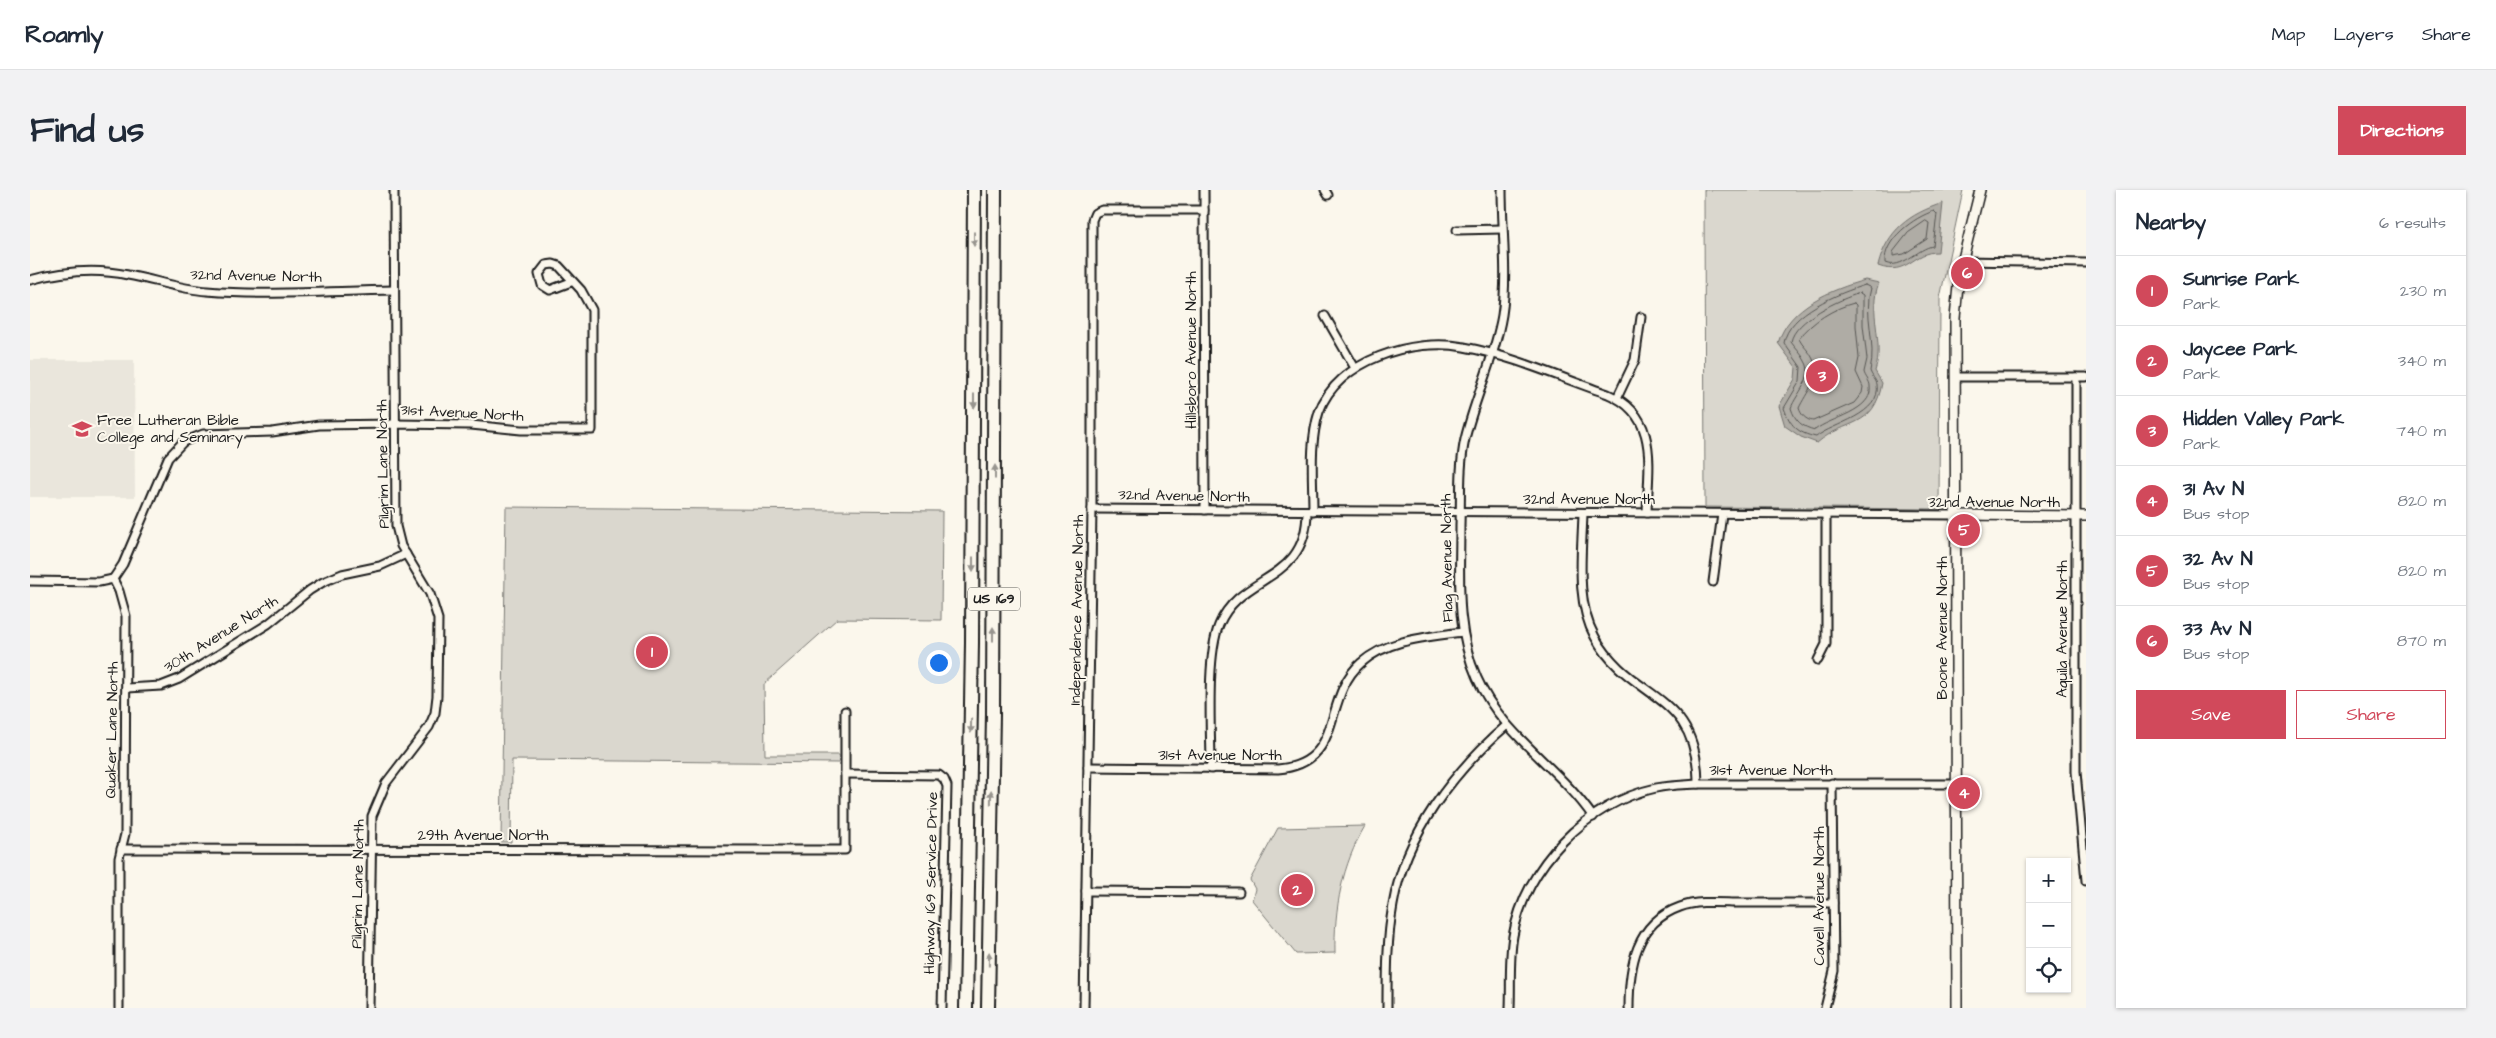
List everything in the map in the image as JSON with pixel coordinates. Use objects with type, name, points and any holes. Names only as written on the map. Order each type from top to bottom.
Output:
[{"type":"highway","name":"US 169","points":[[966,1008],[972,643],[974,190]]},
{"type":"highway","name":"US 169","points":[[988,1008],[993,704],[995,190]]},
{"type":"highway","points":[[958,1008],[966,969]]},
{"type":"street","name":"Pilgrim Lane North","points":[[369,1008],[372,816],[380,793],[392,772],[429,727],[435,714],[437,696],[438,619],[430,594],[406,554],[396,526],[394,190]]},
{"type":"street","name":"Hillsboro Avenue North","points":[[1204,190],[1205,510]]},
{"type":"street","name":"Flag Avenue North","points":[[1502,190],[1503,299],[1498,333],[1466,438],[1460,480],[1460,596],[1462,632],[1477,678],[1487,698],[1507,725],[1536,756],[1571,788],[1593,817]]},
{"type":"street","name":"Boone Avenue North","points":[[1957,1008],[1956,297],[1980,190]]},
{"type":"street","name":"Independence Avenue North","points":[[1084,1008],[1092,509],[1092,220],[1094,213],[1113,210],[1204,210]]},
{"type":"street","points":[[1457,230],[1502,229]]},
{"type":"street","points":[[1963,261],[2086,263]]},
{"type":"street","points":[[553,264],[559,266],[572,282],[550,290],[542,286],[539,274],[543,267],[553,264]]},
{"type":"street","name":"32nd Avenue North","points":[[30,280],[77,271],[103,271],[128,274],[175,287],[220,292],[394,290]]},
{"type":"street","name":"31st Avenue North","points":[[113,579],[123,564],[164,465],[174,450],[183,442],[203,434],[272,432],[319,425],[395,424],[471,425],[521,430],[592,430],[592,310],[581,290],[572,282]]},
{"type":"street","points":[[1325,316],[1355,368]]},
{"type":"street","points":[[1618,398],[1635,360],[1641,316]]},
{"type":"street","points":[[1211,769],[1212,657],[1219,626],[1235,602],[1293,558],[1306,536],[1310,511],[1314,442],[1320,410],[1337,383],[1355,368],[1383,356],[1430,345],[1464,347],[1492,354],[1618,398],[1633,409],[1646,434],[1647,513]]},
{"type":"street","points":[[1955,377],[2086,377]]},
{"type":"street","name":"Aquila Avenue North","points":[[2076,377],[2076,772],[2086,881]]},
{"type":"street","name":"32nd Avenue North","points":[[1092,509],[2086,516]]},
{"type":"street","points":[[1583,513],[1584,602],[1594,636],[1615,664],[1674,710],[1684,723],[1695,751],[1698,784]]},
{"type":"street","points":[[1713,582],[1722,514]]},
{"type":"street","points":[[1818,660],[1826,644],[1826,515]]},
{"type":"street","name":"30th Avenue North","points":[[127,688],[161,686],[179,679],[268,624],[310,590],[323,582],[342,574],[380,566],[406,554]]},
{"type":"street","points":[[30,581],[100,582],[113,579]]},
{"type":"street","name":"Quaker Lane North","points":[[113,579],[119,591],[126,616],[125,834],[119,858],[119,1008]]},
{"type":"street","name":"31st Avenue North","points":[[1088,767],[1278,770],[1303,764],[1314,757],[1322,746],[1342,689],[1361,662],[1393,644],[1462,632]]},
{"type":"street","points":[[845,711],[845,774]]},
{"type":"street","points":[[1387,1008],[1387,970],[1394,903],[1416,840],[1432,810],[1451,781],[1474,755],[1507,725]]},
{"type":"street","name":"29th Avenue North","points":[[121,849],[845,850],[845,774]]},
{"type":"street","name":"Highway 169 Service Drive","points":[[845,774],[939,774],[947,786],[942,1008]]},
{"type":"street","name":"Cavell Avenue North","points":[[1825,1008],[1834,971],[1832,783]]},
{"type":"street","name":"31st Avenue North","points":[[1593,817],[1632,796],[1655,788],[1698,784],[1956,784]]},
{"type":"street","points":[[1510,1008],[1513,936],[1528,892],[1538,871],[1554,852],[1572,833],[1593,817]]},
{"type":"street","points":[[1086,891],[1239,892]]},
{"type":"street","points":[[1628,1008],[1630,968],[1634,952],[1653,924],[1666,914],[1680,907],[1707,903],[1833,903]]},
{"type":"shaded area","points":[[1704,190],[1963,190],[1940,298],[1939,509],[1705,507]]},
{"type":"shaded area","name":"Free Lutheran Bible College and Seminary","points":[[30,360],[134,360],[135,497],[30,497]]},
{"type":"shaded area","points":[[506,507],[942,511],[941,620],[837,619],[764,684],[765,755],[839,755],[839,763],[512,760],[511,842],[501,842]]},
{"type":"shaded area","points":[[1365,826],[1350,856],[1341,888],[1336,920],[1335,953],[1296,954],[1252,900],[1255,889],[1250,880],[1278,828]]},
{"type":"water","points":[[1943,203],[1938,252],[1922,255],[1897,268],[1888,269],[1878,266],[1887,243],[1901,225],[1920,212]]},
{"type":"water","points":[[1865,280],[1879,283],[1875,305],[1878,360],[1875,371],[1882,383],[1878,398],[1873,409],[1866,416],[1828,435],[1817,443],[1801,437],[1785,426],[1779,406],[1795,379],[1796,367],[1778,343],[1791,319],[1801,309],[1825,295]]},
{"type":"place","name":"33 Av N","points":[[1967,273]]},
{"type":"place","name":"Hidden Valley Park","points":[[1822,376]]},
{"type":"place","name":"Free Lutheran Bible College and Seminary","points":[[82,429]]},
{"type":"place","name":"32 Av N","points":[[1964,530]]},
{"type":"place","name":"Sunrise Park","points":[[652,652]]},
{"type":"place","name":"31 Av N","points":[[1964,793]]},
{"type":"place","name":"Jaycee Park","points":[[1297,890]]}]
